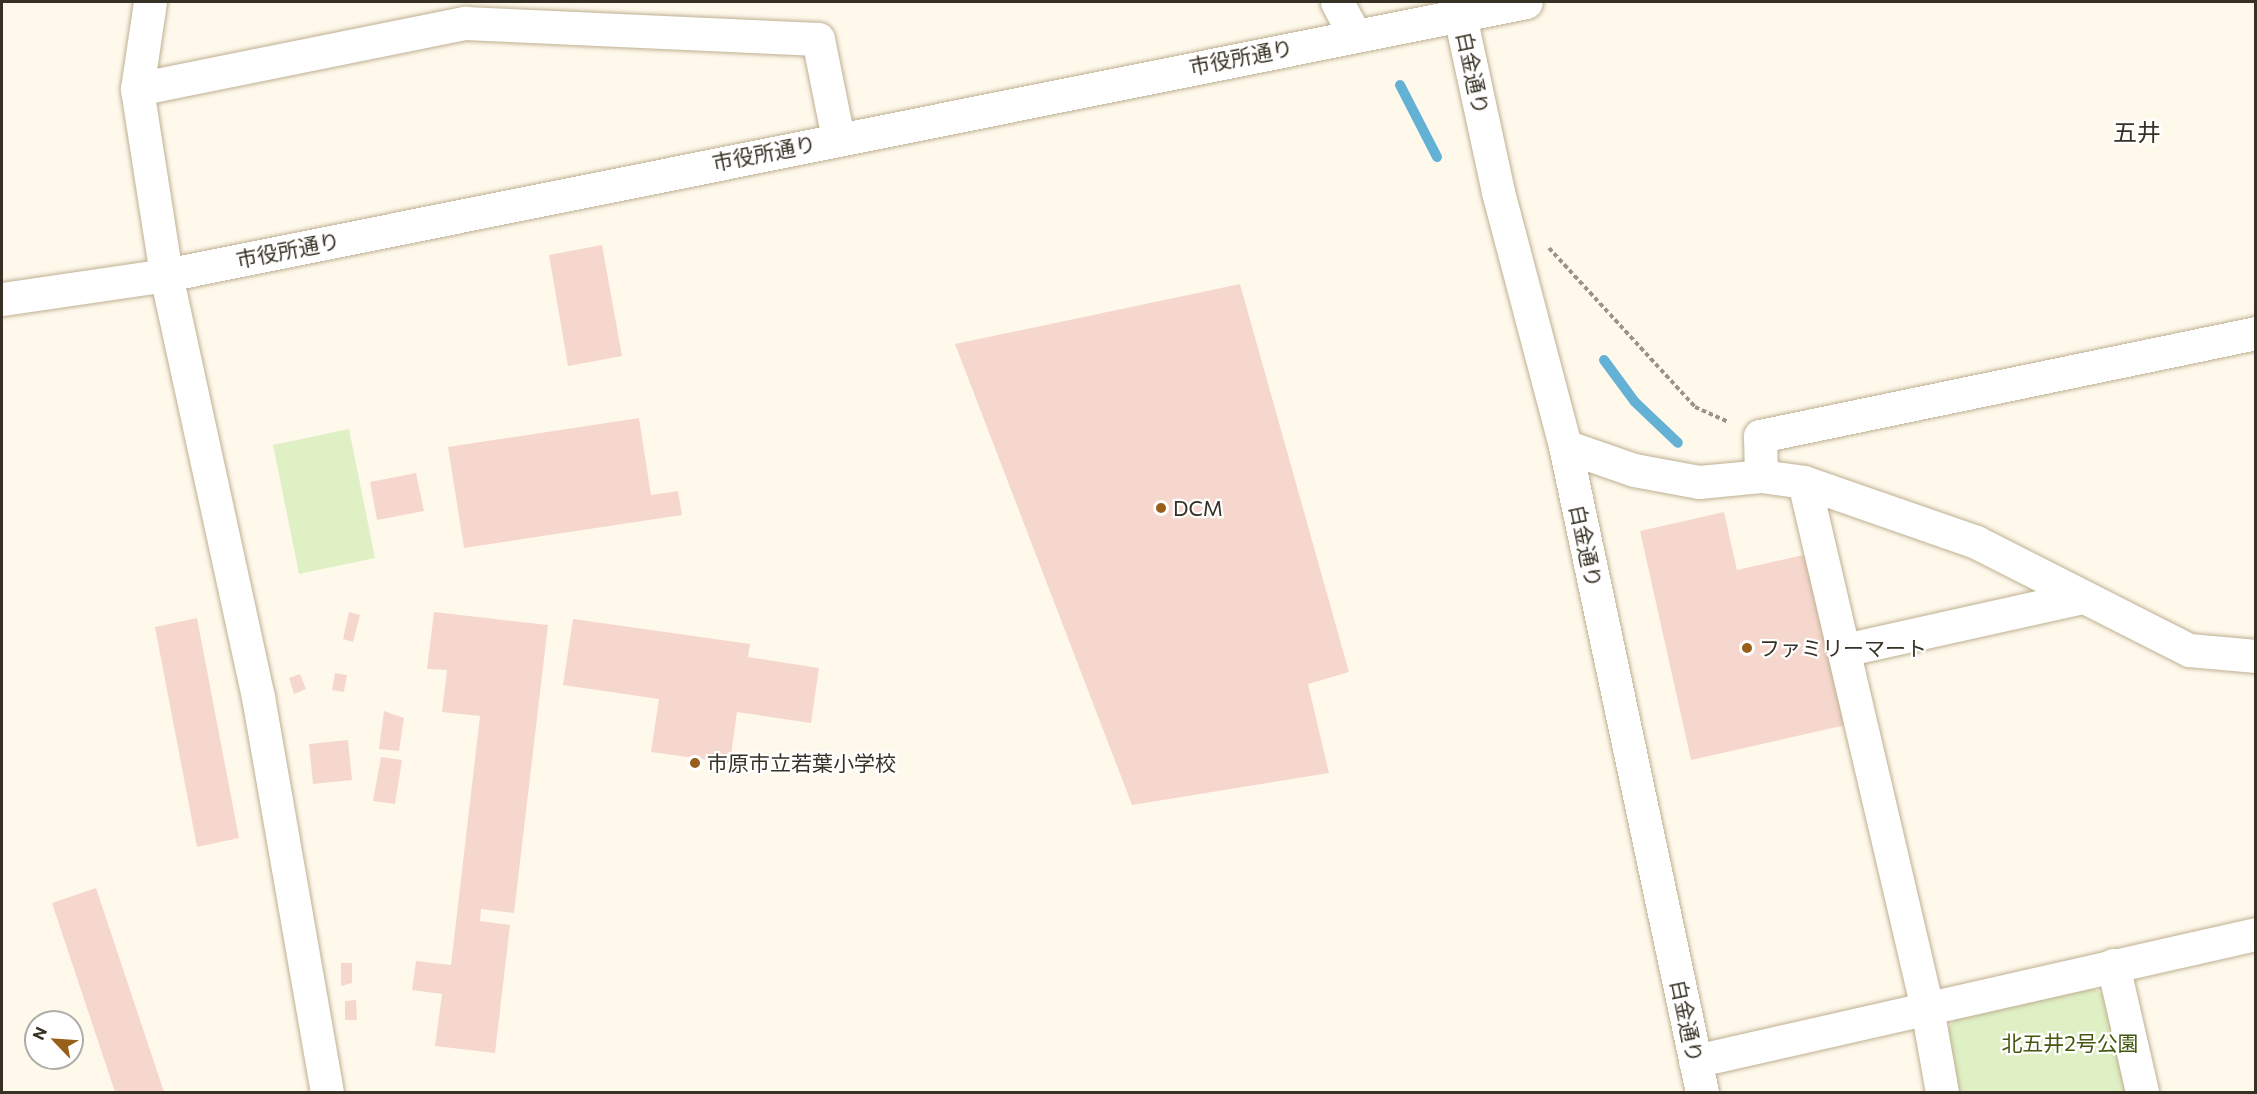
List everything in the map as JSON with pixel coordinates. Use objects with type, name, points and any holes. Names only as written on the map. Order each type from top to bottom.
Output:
[{"type":"street","points":[[150,2],[137,89],[166,275],[258,697],[327,1092]]},
{"type":"street","points":[[1337,2],[1354,34]]},
{"type":"street","name":"市役所通り","points":[[2,299],[166,275],[1354,34],[1458,8],[1526,2]]},
{"type":"street","name":"白金通り","points":[[1458,8],[1498,192],[1565,446],[1702,1092]]},
{"type":"street","points":[[137,89],[465,23],[548,14],[818,39],[838,138]]},
{"type":"street","points":[[1761,476],[1760,436],[2256,333]]},
{"type":"street","points":[[1565,446],[1634,470],[1699,482],[1761,476],[1804,482],[1976,542],[2189,650],[2256,656]]},
{"type":"street","points":[[1804,482],[1927,1008],[1942,1092]]},
{"type":"street","points":[[1845,650],[2083,597]]},
{"type":"street","points":[[1695,1061],[2256,934]]},
{"type":"street","points":[[2113,965],[2142,1092]]},
{"type":"path","points":[[1546,244],[1695,407],[1760,436]]},
{"type":"green space","points":[[349,429],[375,558],[299,574],[273,445]]},
{"type":"green space","name":"北五井2号公園","points":[[2092,988],[2111,998],[2131,1092],[1956,1092],[1944,1033],[1956,1018]]},
{"type":"building","points":[[602,245],[622,356],[568,366],[549,255]]},
{"type":"building","name":"DCM","points":[[1240,284],[1349,672],[1308,684],[1329,773],[1132,805],[955,344]]},
{"type":"building","points":[[639,418],[651,495],[678,491],[682,515],[464,548],[448,447]]},
{"type":"building","points":[[416,473],[424,511],[377,520],[370,482]]},
{"type":"building","name":"ファミリーマート","points":[[1724,512],[1737,570],[1808,554],[1846,725],[1691,760],[1640,531]]},
{"type":"building","points":[[349,612],[360,615],[353,642],[343,639]]},
{"type":"building","points":[[434,612],[548,625],[514,913],[481,909],[480,921],[510,925],[495,1053],[435,1046],[442,994],[412,990],[416,961],[451,965],[480,716],[442,712],[447,670],[427,669]]},
{"type":"building","points":[[197,618],[239,838],[197,847],[155,627]]},
{"type":"building","points":[[573,619],[750,644],[748,657],[819,668],[811,723],[737,712],[730,763],[651,752],[659,699],[563,685]]},
{"type":"building","points":[[335,673],[347,675],[344,692],[332,690]]},
{"type":"building","points":[[300,674],[306,689],[294,694],[289,678]]},
{"type":"building","points":[[384,711],[404,718],[399,751],[379,749]]},
{"type":"building","points":[[348,740],[352,780],[313,784],[309,744]]},
{"type":"building","points":[[381,757],[402,760],[395,804],[373,801]]},
{"type":"building","points":[[96,888],[164,1092],[115,1092],[52,903]]},
{"type":"building","points":[[341,963],[352,963],[352,983],[341,986]]},
{"type":"building","points":[[356,1000],[357,1020],[345,1020],[345,1001]]},
{"type":"waterway","points":[[1400,85],[1437,157]]},
{"type":"waterway","points":[[1604,360],[1635,402],[1678,443]]},
{"type":"place","name":"DCM","points":[[1161,508]]},
{"type":"place","name":"ファミリーマート","points":[[1747,648]]},
{"type":"place","name":"市原市立若葉小学校","points":[[695,763]]},
{"type":"district","name":"五井","points":[[2137,132]]}]
